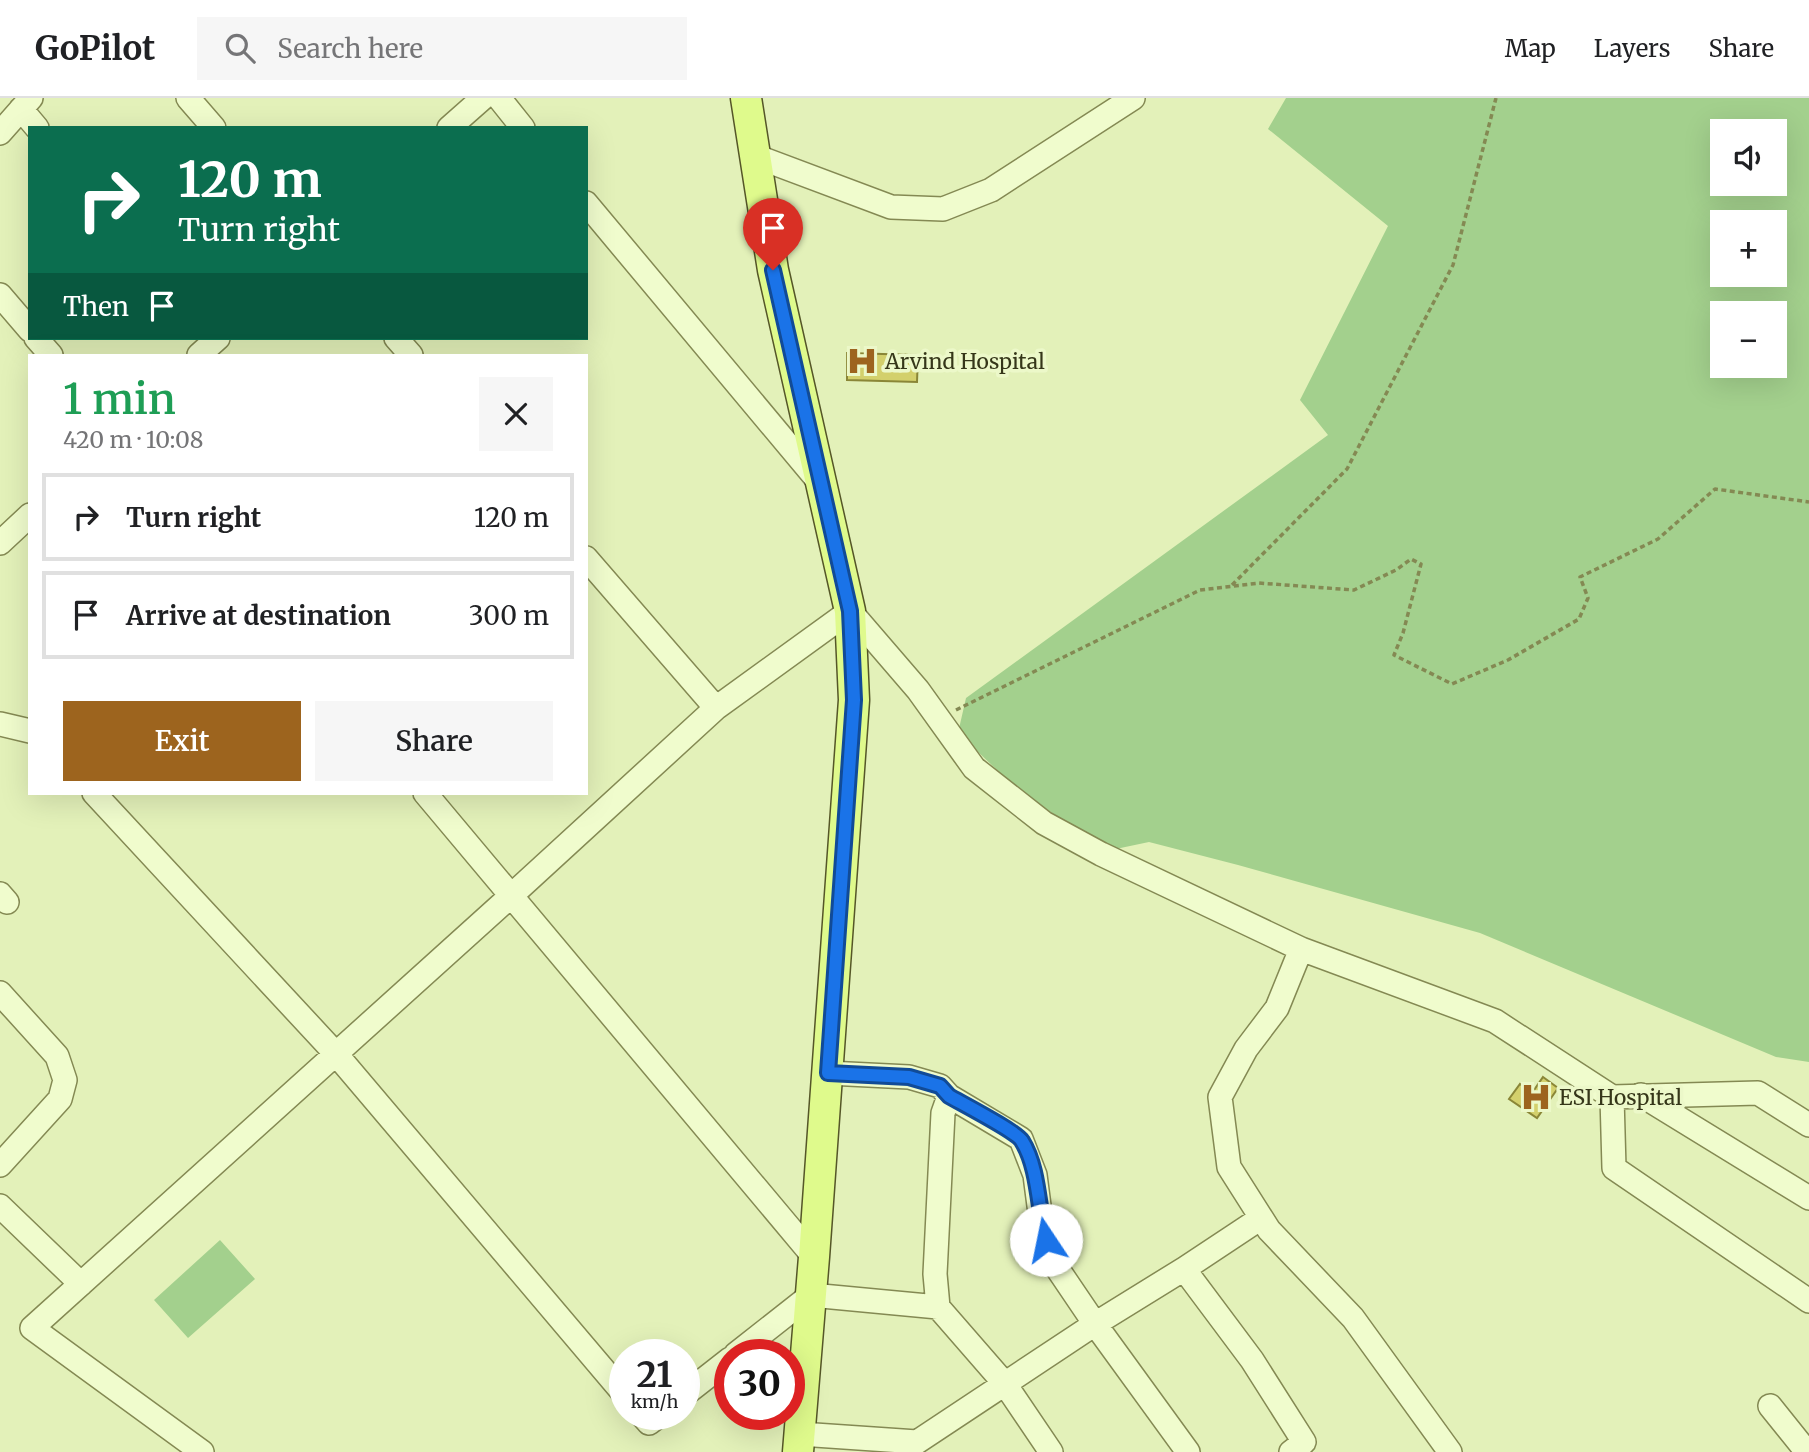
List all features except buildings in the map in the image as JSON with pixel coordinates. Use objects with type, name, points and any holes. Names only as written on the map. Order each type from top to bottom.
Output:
[{"type":"main road","points":[[746,98],[773,270],[850,611],[854,700],[799,1443]]},
{"type":"street","points":[[188,98],[212,126]]},
{"type":"street","points":[[451,126],[483,98]]},
{"type":"street","points":[[499,98],[521,126]]},
{"type":"street","points":[[755,156],[891,207],[943,209],[991,190],[1133,98]]},
{"type":"street","points":[[0,134],[26,104],[36,126]]},
{"type":"street","points":[[588,205],[822,486]]},
{"type":"street","points":[[0,295],[28,328]]},
{"type":"street","points":[[38,340],[50,354]]},
{"type":"street","points":[[200,354],[216,340]]},
{"type":"street","points":[[398,340],[410,354]]},
{"type":"street","points":[[0,543],[28,517]]},
{"type":"street","points":[[588,560],[716,708]]},
{"type":"street","points":[[202,1452],[32,1328],[716,708],[850,611],[918,690],[974,768],[1044,823],[1101,854],[1301,948],[1495,1021],[1612,1097],[1758,1093],[1809,1125]]},
{"type":"street","points":[[0,723],[28,730]]},
{"type":"street","points":[[96,795],[336,1054],[609,1376]]},
{"type":"street","points":[[427,795],[814,1256]]},
{"type":"street","points":[[1301,948],[1277,1008],[1246,1049],[1220,1097],[1229,1167],[1269,1230],[1353,1318],[1450,1452]]},
{"type":"street","points":[[0,993],[57,1056],[65,1080],[60,1099],[0,1165]]},
{"type":"street","points":[[828,1073],[909,1077],[940,1086],[949,1096],[1021,1139],[1035,1175],[1041,1220],[1051,1259],[1188,1452]]},
{"type":"street","points":[[1642,1095],[1809,1198]]},
{"type":"street","points":[[949,1096],[943,1113],[935,1274],[938,1307],[1005,1384],[1051,1452]]},
{"type":"street","points":[[1612,1097],[1614,1168],[1809,1301]]},
{"type":"street","points":[[0,1206],[81,1284]]},
{"type":"street","points":[[799,1443],[917,1447],[1095,1324],[1261,1218]]},
{"type":"street","points":[[1184,1269],[1252,1360],[1304,1442],[1291,1452]]},
{"type":"street","points":[[755,1339],[811,1295],[938,1307]]},
{"type":"street","points":[[700,1382],[714,1372]]},
{"type":"street","points":[[1770,1406],[1807,1452]]},
{"type":"path","points":[[1230,587],[1348,469],[1453,265],[1496,98]]},
{"type":"path","points":[[939,719],[1200,590],[1259,583],[1354,590],[1411,559],[1421,564],[1403,633],[1394,655],[1452,684],[1508,660],[1579,619],[1588,598],[1580,577],[1658,539],[1715,489],[1809,502]]},
{"type":"green space","points":[[1286,98],[1809,98],[1809,1062],[1776,1057],[1480,933],[1149,842],[1111,850],[1016,788],[958,733],[966,698],[1328,435],[1300,400],[1388,226],[1268,129]]},
{"type":"green space","points":[[220,1240],[255,1279],[188,1338],[154,1300]]},
{"type":"place","name":"Arvind Hospital","points":[[862,361]]},
{"type":"place","name":"ESI Hospital","points":[[1536,1097]]},
{"type":"route","points":[[773,270],[850,611],[854,700],[828,1073],[909,1077],[940,1086],[949,1096],[1021,1139],[1035,1175],[1046,1240]]}]
